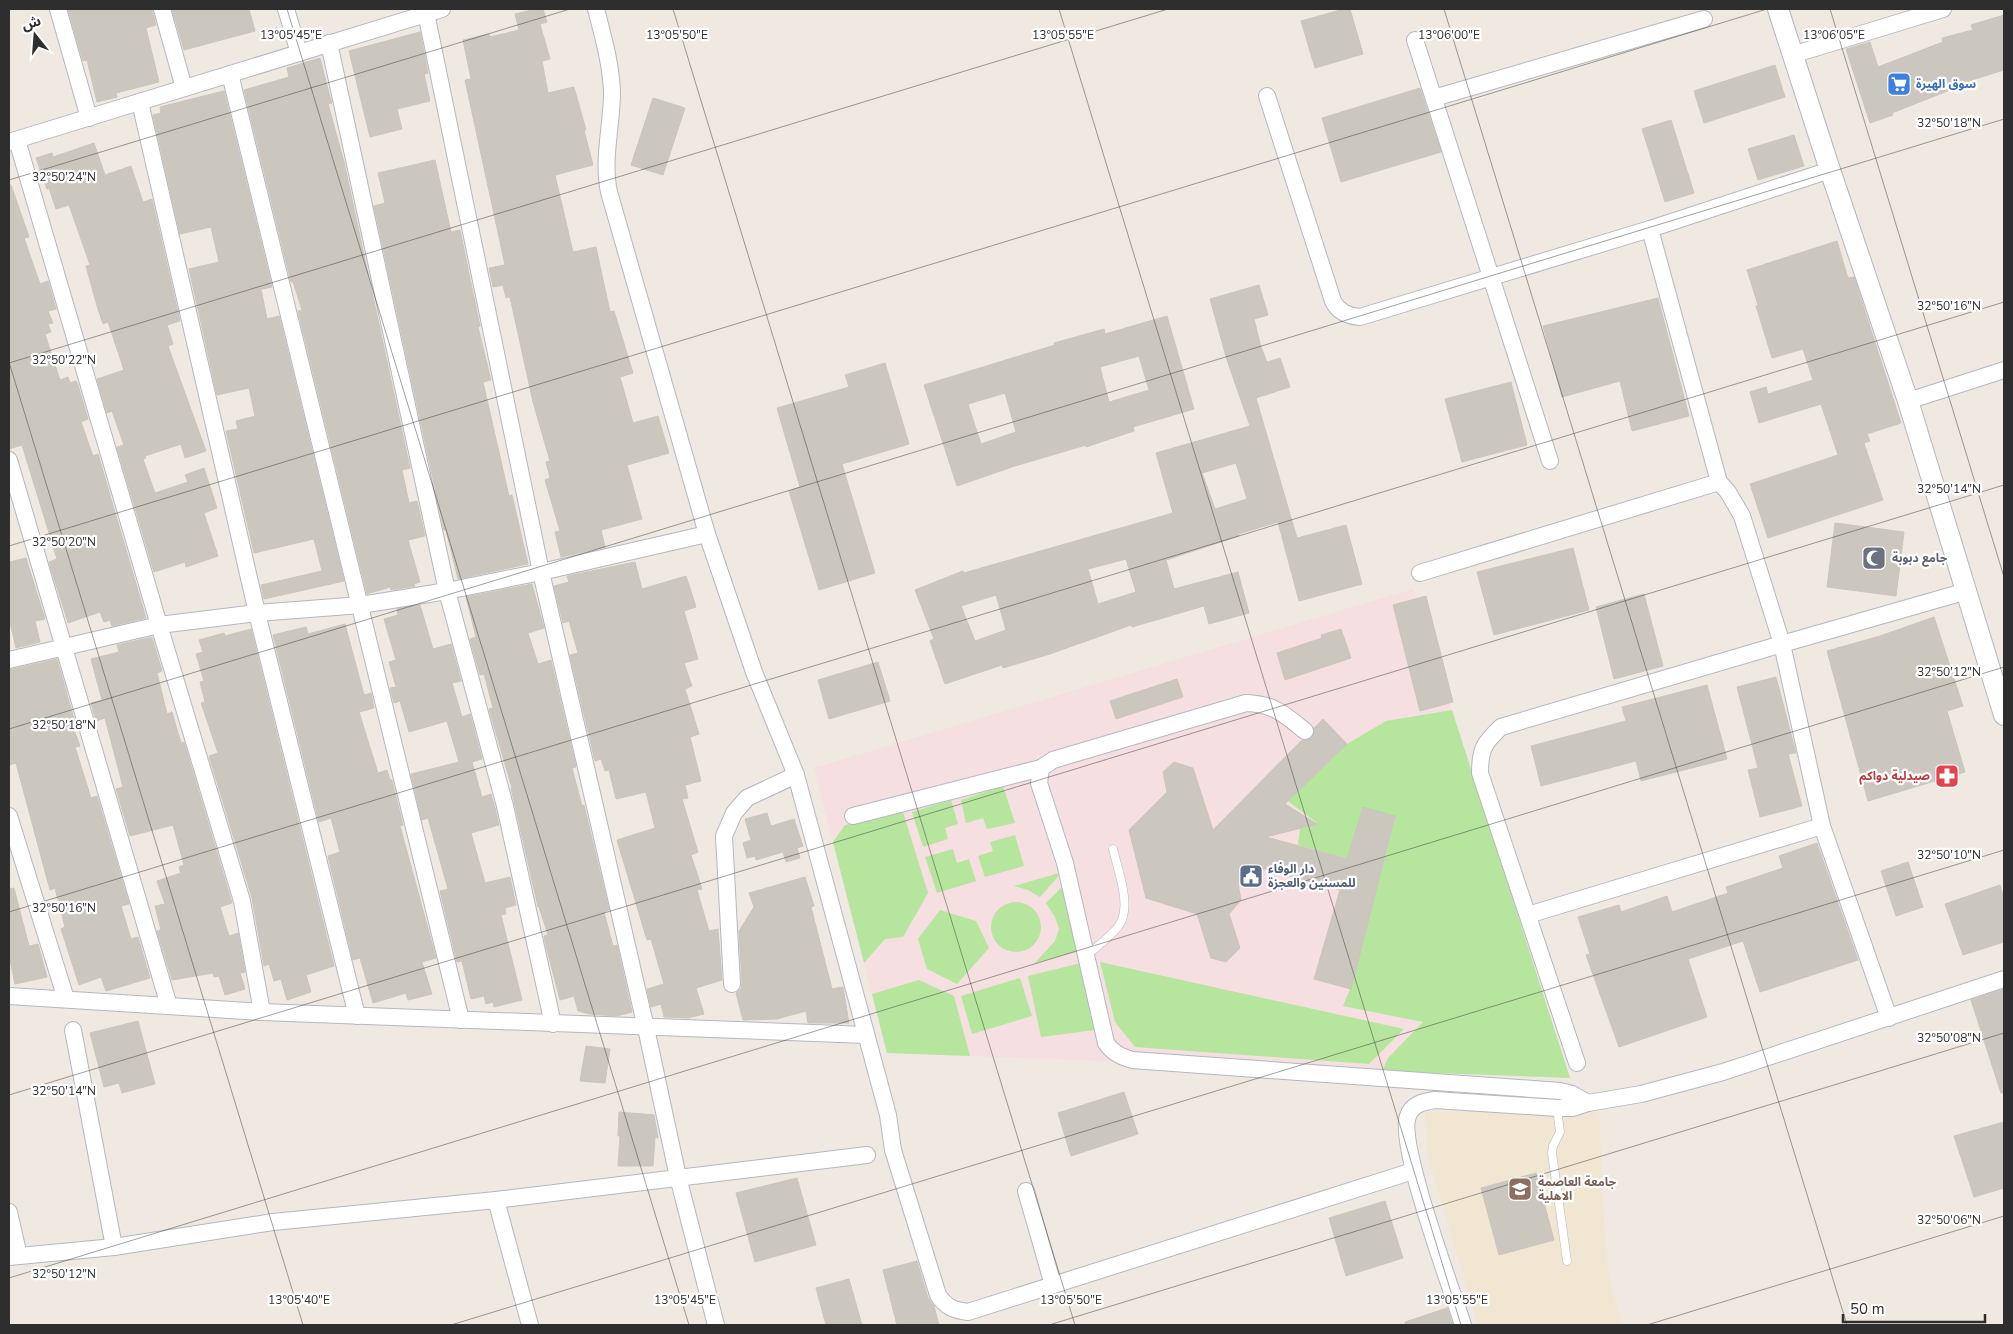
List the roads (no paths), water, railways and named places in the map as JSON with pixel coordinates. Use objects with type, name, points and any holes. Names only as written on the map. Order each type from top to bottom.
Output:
[{"type":"street","points":[[58,9],[89,118]]},
{"type":"street","points":[[162,9],[184,88]]},
{"type":"street","points":[[286,9],[299,53]]},
{"type":"street","points":[[262,1012],[242,901],[13,141],[299,53],[416,13],[442,9]]},
{"type":"street","points":[[596,9],[610,67],[612,93],[607,181],[707,534],[754,672],[796,775],[888,1115],[894,1150],[938,1295],[944,1304],[954,1310],[968,1312],[1413,1171]]},
{"type":"street","points":[[1778,9],[1908,401],[2004,715]]},
{"type":"street","points":[[1792,55],[1943,9]]},
{"type":"street","points":[[416,13],[541,572],[646,1028],[678,1177],[716,1325]]},
{"type":"street","points":[[1434,98],[1704,19]]},
{"type":"street","points":[[1415,40],[1550,461]]},
{"type":"street","points":[[329,43],[447,590],[504,806],[553,1024]]},
{"type":"street","points":[[230,74],[461,1020]]},
{"type":"street","points":[[1267,96],[1333,301],[1340,310],[1360,317],[1650,229],[1830,170]]},
{"type":"street","points":[[140,102],[257,613],[357,1016]]},
{"type":"street","points":[[1650,229],[1719,482],[1728,492],[1742,516],[1782,644],[1822,826],[1888,1018]]},
{"type":"street","points":[[1908,401],[2004,370]]},
{"type":"street","points":[[9,460],[169,1006]]},
{"type":"street","points":[[1420,573],[1719,482]]},
{"type":"street","points":[[9,660],[62,646],[159,625],[257,613],[361,605],[447,590],[541,572],[707,534]]},
{"type":"street","points":[[1577,1062],[1480,773],[1480,759],[1486,741],[1501,727],[1967,591]]},
{"type":"street","points":[[853,816],[1041,768],[1053,760],[1246,703],[1277,709],[1305,731]]},
{"type":"street","points":[[1041,768],[1039,783],[1065,864],[1106,1043],[1117,1055],[1132,1060],[1560,1091],[1572,1094],[1588,1103]]},
{"type":"street","points":[[732,984],[724,836],[734,813],[747,798],[796,775]]},
{"type":"street","points":[[9,816],[66,999]]},
{"type":"street","points":[[1528,915],[1822,826]]},
{"type":"street","points":[[1463,1325],[1413,1171],[1405,1126],[1413,1106],[1424,1101],[1435,1100],[1573,1108],[1588,1103],[1641,1094],[1678,1086],[2004,979]]},
{"type":"street","points":[[9,996],[262,1012],[866,1035]]},
{"type":"street","points":[[73,1030],[114,1247]]},
{"type":"street","points":[[9,1212],[14,1257],[114,1247],[273,1222],[496,1200],[867,1155]]},
{"type":"street","points":[[1026,1192],[1053,1285]]},
{"type":"street","points":[[496,1200],[530,1325]]},
{"type":"lane","points":[[1086,956],[1118,927],[1124,918],[1126,906],[1113,849]]},
{"type":"lane","points":[[1557,1108],[1560,1132],[1553,1146],[1552,1154],[1567,1262]]},
{"type":"place","name":"سوق الهيرة","points":[[1899,84]]},
{"type":"place","name":"جامع دبوبة","points":[[1874,558]]},
{"type":"place","name":"صيدلية دواكم","points":[[1947,776]]},
{"type":"place","name":"دار الوفاء للمسنين والعجزة","points":[[1251,876]]},
{"type":"place","name":"جامعة العاصمة الاهلية","points":[[1520,1189]]}]
